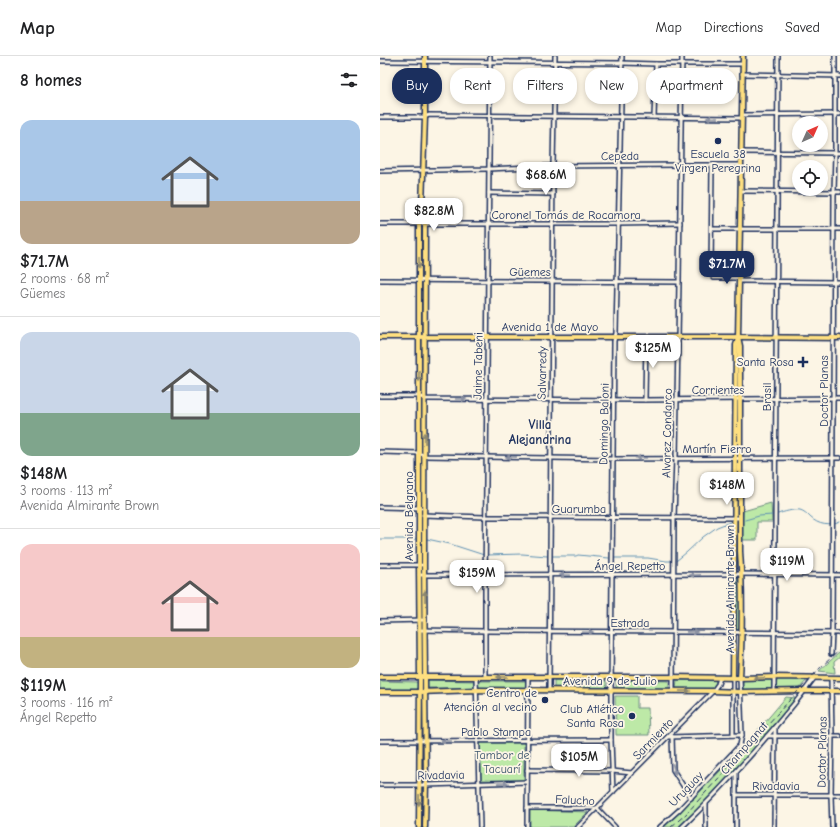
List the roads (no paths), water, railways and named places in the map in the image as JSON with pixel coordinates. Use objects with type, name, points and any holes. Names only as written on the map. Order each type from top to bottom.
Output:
[{"type":"main road","name":"Avenida Belgrano","points":[[425,56],[422,206],[419,224],[419,630],[422,677],[425,692],[425,827]]},
{"type":"main road","name":"Avenida Almirante Brown","points":[[740,678],[742,574],[740,551],[736,345],[738,337],[740,280],[743,56]]},
{"type":"main road","name":"Avenida Belgrano","points":[[419,827],[419,692],[422,677],[425,630],[425,224],[422,206]]},
{"type":"main road","name":"Avenida 1 de Mayo","points":[[380,337],[840,338]]},
{"type":"main road","name":"Avenida Almirante Brown","points":[[733,678],[735,518],[738,458]]},
{"type":"main road","name":"Avenida 9 de Julio","points":[[380,677],[840,678]]},
{"type":"main road","name":"Avenida 9 de Julio","points":[[380,692],[477,690],[733,692],[840,691]]},
{"type":"street","name":"Jaime Tabeni","points":[[485,677],[484,631],[486,557],[485,517],[490,56]]},
{"type":"street","name":"Salvarredy","points":[[549,690],[555,56]]},
{"type":"street","name":"Domingo Baloni","points":[[613,792],[611,740],[612,518],[622,56]]},
{"type":"street","name":"Alvarez Condarco","points":[[673,691],[673,575],[682,56]]},
{"type":"street","name":"Brasil","points":[[774,691],[778,56]]},
{"type":"street","name":"Doctor Planas","points":[[831,654],[834,192],[836,153],[835,56]]},
{"type":"street","points":[[380,61],[742,64]]},
{"type":"street","points":[[654,117],[656,64]]},
{"type":"street","points":[[742,74],[840,76]]},
{"type":"street","points":[[380,117],[429,115],[682,118],[840,114]]},
{"type":"street","points":[[742,152],[840,154]]},
{"type":"street","points":[[712,165],[711,274],[714,278],[776,282],[840,282]]},
{"type":"street","name":"Cepeda","points":[[380,171],[423,171],[553,166],[741,165]]},
{"type":"street","points":[[741,191],[840,192]]},
{"type":"street","points":[[489,193],[553,194]]},
{"type":"street","name":"Coronel Tomás de Rocamora","points":[[380,224],[553,225],[680,223]]},
{"type":"street","points":[[712,229],[840,229]]},
{"type":"street","name":"Güemes","points":[[380,280],[679,282]]},
{"type":"street","points":[[645,400],[646,337]]},
{"type":"street","name":"Corrientes","points":[[380,396],[419,396],[425,399],[645,400],[840,398]]},
{"type":"street","name":"Martín Fierro","points":[[380,452],[419,453],[425,456],[613,459],[840,458]]},
{"type":"street","points":[[380,508],[425,508]]},
{"type":"street","name":"Guarumba","points":[[419,515],[550,518],[740,518]]},
{"type":"street","points":[[380,565],[424,565]]},
{"type":"street","name":"Ángel Repetto","points":[[419,575],[840,575]]},
{"type":"street","points":[[380,620],[425,620]]},
{"type":"street","name":"Estrada","points":[[419,630],[840,633]]},
{"type":"street","points":[[476,677],[480,827]]},
{"type":"street","points":[[527,827],[528,677]]},
{"type":"street","name":"Champagnat","points":[[682,827],[736,772],[796,702],[815,677]]},
{"type":"street","name":"Sarmiento","points":[[578,827],[713,691],[720,678]]},
{"type":"street","name":"Avenida Almirante Brown","points":[[733,678],[733,736]]},
{"type":"street","name":"Avenida Almirante Brown","points":[[740,678],[742,735],[740,745]]},
{"type":"street","name":"Doctor Planas","points":[[831,678],[832,827]]},
{"type":"street","points":[[774,827],[775,727]]},
{"type":"street","points":[[668,736],[742,735]]},
{"type":"street","points":[[672,736],[673,770],[691,798]]},
{"type":"street","points":[[767,736],[840,736]]},
{"type":"street","name":"Pablo Stampa","points":[[380,741],[611,740]]},
{"type":"street","name":"Uruguay","points":[[660,827],[691,798],[740,745]]},
{"type":"street","points":[[527,770],[612,771],[632,773]]},
{"type":"street","points":[[736,772],[736,827]]},
{"type":"street","name":"Rivadavia","points":[[380,785],[527,782]]},
{"type":"street","name":"Rivadavia","points":[[736,795],[840,795]]},
{"type":"street","points":[[706,804],[706,827]]},
{"type":"street","name":"Falucho","points":[[527,808],[597,808],[615,827]]},
{"type":"waterway","points":[[778,514],[792,510],[800,510],[813,520],[820,523],[828,525],[840,522]]},
{"type":"waterway","points":[[745,520],[759,516],[772,515]]},
{"type":"waterway","points":[[614,558],[648,558],[676,561],[703,537],[717,527],[730,522]]},
{"type":"waterway","points":[[380,539],[416,539]]},
{"type":"waterway","points":[[427,539],[450,544],[484,555]]},
{"type":"waterway","points":[[488,555],[522,554],[547,556]]},
{"type":"waterway","points":[[552,556],[578,555],[609,558]]},
{"type":"railway","points":[[671,827],[686,814],[798,691],[840,650]]},
{"type":"place","name":"Escuela 38 Virgen Peregrina","points":[[718,141]]},
{"type":"place","name":"Santa Rosa","points":[[803,362]]},
{"type":"place","name":"Centro de Atención al vecino","points":[[545,700]]},
{"type":"place","name":"Club Atlético Santa Rosa","points":[[632,716]]},
{"type":"district","name":"Villa Alejandrina","points":[[540,432]]},
{"type":"park label","name":"Tambor de Tacuarí","points":[[502,762]]}]
